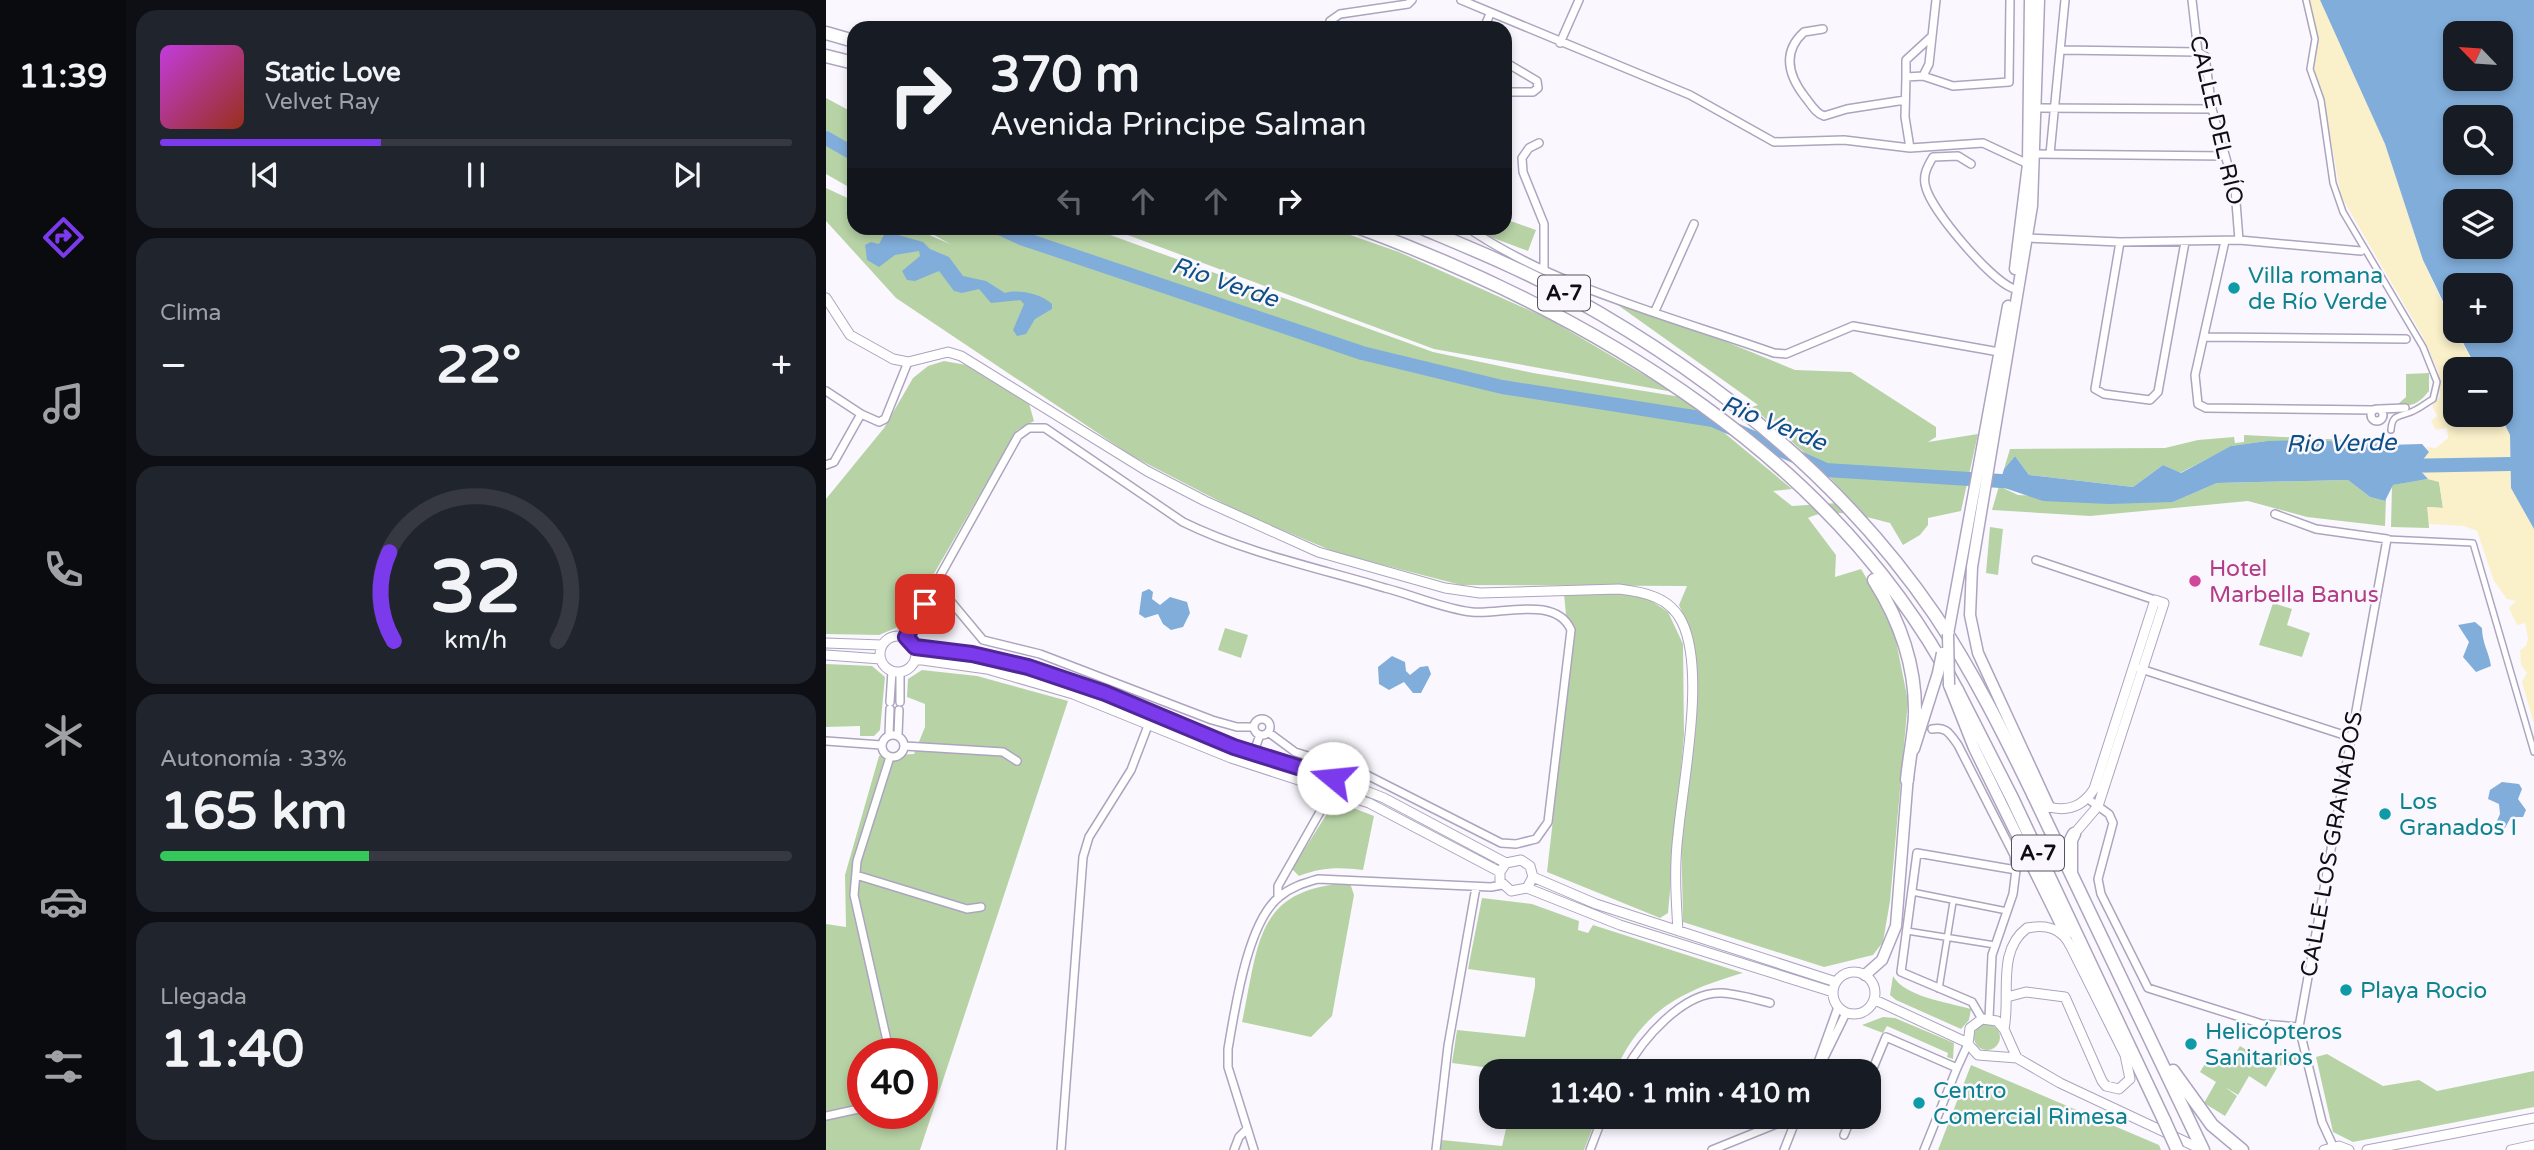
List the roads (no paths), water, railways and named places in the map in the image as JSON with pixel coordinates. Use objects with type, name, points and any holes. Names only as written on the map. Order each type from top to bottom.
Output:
[{"type":"highway","points":[[826,33],[847,39]]},
{"type":"highway","points":[[826,56],[847,61]]},
{"type":"highway","name":"A-7","points":[[1376,235],[1562,317],[1663,377],[1749,440],[1833,520],[1863,554],[1920,629],[1953,687],[2023,821],[2178,1149]]},
{"type":"highway","name":"A-7","points":[[1437,235],[1570,296],[1695,376],[1783,443],[1862,522],[1954,644],[2040,802],[2203,1150]]},
{"type":"highway","points":[[1863,554],[1869,573],[1896,620],[1911,669],[1915,715],[1907,780]]},
{"type":"highway","points":[[2032,773],[2040,802]]},
{"type":"highway","points":[[2071,871],[2071,840],[2074,834]]},
{"type":"highway","points":[[2159,1054],[2211,1125],[2242,1150]]},
{"type":"highway","points":[[2125,1055],[2147,1095],[2157,1106]]},
{"type":"main road","points":[[1989,428],[1999,352],[2012,288],[2028,163],[2031,0]]},
{"type":"main road","points":[[1866,975],[1887,952],[1896,926],[1907,780],[1948,634],[1974,516],[2028,238],[2035,154],[2039,0]]},
{"type":"main road","points":[[1974,516],[1971,627],[1984,668],[2032,773],[2040,802]]},
{"type":"main road","points":[[1948,634],[1953,687],[1975,748],[2066,935]]},
{"type":"street","points":[[1329,21],[1340,13],[1408,4],[1412,0]]},
{"type":"street","points":[[1461,0],[1509,21]]},
{"type":"street","points":[[1560,43],[1580,0]]},
{"type":"street","points":[[1923,76],[1929,64],[1936,0]]},
{"type":"street","points":[[1906,77],[1923,76],[1953,86],[2009,82],[2010,0]]},
{"type":"street","points":[[2050,154],[2065,0]]},
{"type":"street","name":"CALLE DEL RÍO","points":[[2192,0],[2198,52],[2205,57],[2212,109],[2235,190],[2239,240]]},
{"type":"street","points":[[2306,0],[2315,39],[2310,69],[2321,100],[2333,183],[2343,212],[2423,347],[2437,382],[2433,399],[2396,415],[2391,430]]},
{"type":"street","points":[[1487,21],[1490,13]]},
{"type":"street","points":[[1512,22],[1690,95],[1774,142],[1844,140],[1910,148],[1983,143],[2028,163]]},
{"type":"street","points":[[1823,29],[1804,32],[1790,50],[1789,68],[1793,78],[1817,114],[1824,116],[1859,106],[1905,100]]},
{"type":"street","points":[[1910,148],[1905,100],[1906,60],[1931,37]]},
{"type":"street","points":[[2062,50],[2198,52]]},
{"type":"street","points":[[1512,66],[1537,81],[1538,88],[1533,92],[1512,92]]},
{"type":"street","points":[[2037,108],[2212,109]]},
{"type":"street","points":[[1539,143],[1529,148],[1522,158],[1523,172],[1545,224],[1544,270]]},
{"type":"street","points":[[2035,154],[2225,156]]},
{"type":"street","points":[[1971,164],[1958,156],[1933,157],[1924,171],[1926,188],[1951,228],[1996,280],[2012,288]]},
{"type":"street","points":[[1655,311],[1694,224]]},
{"type":"street","points":[[1478,235],[1544,270],[1774,353],[1786,354],[1853,326],[1999,352]]},
{"type":"street","points":[[2028,238],[2120,242],[2239,240],[2361,251]]},
{"type":"street","points":[[2120,242],[2095,389],[2104,394],[2150,400],[2158,392],[2186,242]]},
{"type":"street","points":[[2225,242],[2195,375],[2198,404],[2206,408],[2408,410]]},
{"type":"street","points":[[826,298],[855,339],[893,359],[908,362],[940,353],[961,356],[1159,477],[1290,541],[1357,565],[1480,593],[1619,589],[1639,591],[1666,602],[1683,623],[1691,681],[1689,744],[1676,857],[1678,931]]},
{"type":"street","points":[[2204,337],[2406,339]]},
{"type":"street","points":[[826,391],[861,414],[879,422],[885,419],[908,362]]},
{"type":"street","points":[[826,465],[834,462],[861,414]]},
{"type":"street","points":[[906,637],[1018,436],[1037,427],[1045,428],[1183,522],[1201,531],[1291,561],[1472,612],[1542,610],[1566,621],[1570,640],[1548,822],[1536,839],[1516,845],[1500,842],[1363,773],[1295,752],[1254,727],[1237,727],[1212,720],[1040,654],[983,640],[936,585]]},
{"type":"street","points":[[2275,514],[2316,529],[2387,539],[2473,543],[2534,752]]},
{"type":"street","name":"CALLE LOS GRANADOS","points":[[2328,1148],[2299,1027],[2387,539]]},
{"type":"street","points":[[2036,560],[2160,601],[2105,771],[2098,806],[2074,834]]},
{"type":"street","points":[[881,659],[882,645],[890,637],[906,637],[915,647],[972,654],[1028,667],[1105,693],[1253,754],[1318,772],[1384,798],[1506,863]]},
{"type":"street","points":[[826,643],[882,645]]},
{"type":"street","points":[[896,671],[909,668],[915,659],[915,647]]},
{"type":"street","points":[[826,655],[881,659],[896,671],[898,735],[905,746]]},
{"type":"street","points":[[915,659],[978,667],[1028,679],[1149,723],[1231,758],[1333,789],[1399,817],[1500,872]]},
{"type":"street","points":[[2139,668],[2350,737]]},
{"type":"street","points":[[881,745],[889,735],[890,705],[896,671]]},
{"type":"street","points":[[1253,754],[1270,725],[1265,719],[1257,720],[1254,727]]},
{"type":"street","points":[[1061,1150],[1083,857],[1089,837],[1131,770],[1149,723]]},
{"type":"street","points":[[1932,729],[1940,727],[1948,731],[1958,745],[2014,855],[2017,870],[1995,945],[1985,1019]]},
{"type":"street","points":[[889,735],[898,735]]},
{"type":"street","points":[[826,741],[881,745]]},
{"type":"street","points":[[881,745],[884,753],[890,757]]},
{"type":"street","points":[[890,757],[902,752],[905,746]]},
{"type":"street","points":[[905,746],[1003,751],[1017,761]]},
{"type":"street","points":[[886,1038],[854,895],[856,875],[890,757]]},
{"type":"street","points":[[2040,802],[2063,810],[2077,807],[2088,799],[2105,771]]},
{"type":"street","points":[[1278,898],[1279,886],[1333,789]]},
{"type":"street","points":[[2088,799],[2109,814],[2113,823],[2099,871],[2101,894],[2148,988],[2262,1024],[2299,1027]]},
{"type":"street","points":[[1985,1019],[1972,1002],[1901,972],[1917,853],[2017,870]]},
{"type":"street","points":[[1502,885],[1500,872],[1506,863],[1516,859],[1526,862],[1533,877],[1596,904],[1836,982]]},
{"type":"street","points":[[856,875],[967,909],[981,908]]},
{"type":"street","points":[[1527,888],[1533,877]]},
{"type":"street","points":[[1254,1150],[1228,1067],[1228,1049],[1255,935],[1265,912],[1278,898],[1294,887],[1318,879],[1476,887],[1502,885],[1511,891],[1527,888],[1620,925],[1833,992]]},
{"type":"street","points":[[1436,1150],[1448,1046],[1476,887]]},
{"type":"street","points":[[1912,892],[2007,911]]},
{"type":"street","points":[[1939,989],[1953,902]]},
{"type":"street","points":[[1994,1055],[2003,1048],[2009,955],[2019,934],[2039,925],[2066,935],[2125,1055],[2130,1072],[2128,1083],[2119,1089],[2106,1086],[2068,1002],[2061,995],[2026,992],[2007,997]]},
{"type":"street","points":[[1907,931],[1995,945]]},
{"type":"street","points":[[1858,972],[1866,975],[1876,989],[1875,1000],[1866,1011],[1846,1013],[1838,1007],[1833,992],[1836,982],[1842,976],[1858,972]]},
{"type":"street","points":[[1634,1059],[1661,1022],[1694,1000],[1720,992],[1770,1003]]},
{"type":"street","points":[[1875,1000],[1945,1031],[1983,1056],[2017,1058],[2060,1083],[2203,1150]]},
{"type":"street","points":[[1820,1059],[1838,1007]]},
{"type":"street","points":[[1822,1059],[1846,1013]]},
{"type":"street","points":[[1945,1031],[1961,1033],[1985,1019],[1997,1021],[2017,1058]]},
{"type":"street","points":[[1924,1150],[1969,1045],[1970,1028]]},
{"type":"street","points":[[1877,1059],[1886,1037],[1959,1064]]},
{"type":"street","points":[[826,1116],[847,1111]]},
{"type":"street","points":[[2367,1150],[2534,1118]]},
{"type":"street","points":[[1590,1150],[1598,1129]]},
{"type":"street","points":[[1712,1150],[1764,1129]]},
{"type":"street","points":[[1784,1150],[1792,1129]]},
{"type":"street","points":[[1844,1135],[1847,1129]]},
{"type":"street","points":[[1234,1150],[1239,1137],[1246,1130]]},
{"type":"street","points":[[2511,1150],[2534,1145]]},
{"type":"street","points":[[2328,1148],[2349,1150]]},
{"type":"water","points":[[2320,0],[2534,0],[2534,529],[2511,488],[2510,435],[2506,427],[2513,427],[2513,357],[2471,357],[2463,343],[2513,343],[2513,273],[2443,273],[2443,301],[2423,260],[2385,144]]},
{"type":"water","points":[[884,235],[898,235],[923,242],[930,249],[949,257],[963,276],[986,281],[1005,293],[1023,292],[1036,295],[1052,304],[1052,309],[1035,319],[1026,334],[1017,336],[1013,330],[1024,304],[1020,300],[991,303],[979,289],[962,293],[954,291],[939,271],[915,281],[907,280],[902,271],[920,256],[919,251],[895,255],[879,267],[867,260],[865,245],[871,242],[879,244]]},
{"type":"water","points":[[2312,440],[2386,445],[2422,444],[2429,452],[2417,467],[2428,479],[2393,485],[2385,501],[2370,497],[2348,480],[2217,483],[2173,502],[2109,504],[2043,501],[1999,486],[2004,469],[2015,456],[2029,475],[2133,487],[2163,465],[2181,473],[2231,446],[2267,441]]},
{"type":"water","points":[[1149,589],[1153,592],[1152,599],[1160,605],[1170,597],[1187,602],[1190,613],[1183,627],[1171,630],[1163,624],[1158,614],[1145,618],[1139,614],[1142,592]]},
{"type":"water","points":[[2475,622],[2482,628],[2491,666],[2476,672],[2463,657],[2469,642],[2458,625]]},
{"type":"water","points":[[1392,656],[1405,662],[1406,671],[1410,675],[1420,667],[1428,666],[1431,674],[1421,693],[1413,693],[1404,682],[1389,690],[1379,684],[1378,667]]},
{"type":"water","points":[[2502,782],[2519,784],[2522,789],[2518,799],[2526,810],[2523,817],[2511,817],[2505,828],[2496,823],[2500,814],[2499,804],[2488,799],[2490,790]]},
{"type":"waterway","name":"Rio Verde","points":[[826,138],[847,150]]},
{"type":"waterway","name":"Rio Verde","points":[[1014,235],[1362,353],[1502,387],[1713,420],[1826,470],[2017,482]]},
{"type":"waterway","name":"Rio Verde","points":[[2399,466],[2510,464]]},
{"type":"place","name":"Villa romana de Río Verde","points":[[2234,288]]},
{"type":"place","name":"Hotel Marbella Banus","points":[[2195,581]]},
{"type":"place","name":"Los Granados I","points":[[2385,814]]},
{"type":"place","name":"Playa Rocio","points":[[2346,990]]},
{"type":"place","name":"Helicópteros Sanitarios","points":[[2191,1044]]},
{"type":"place","name":"Centro Comercial Rimesa","points":[[1919,1103]]}]
